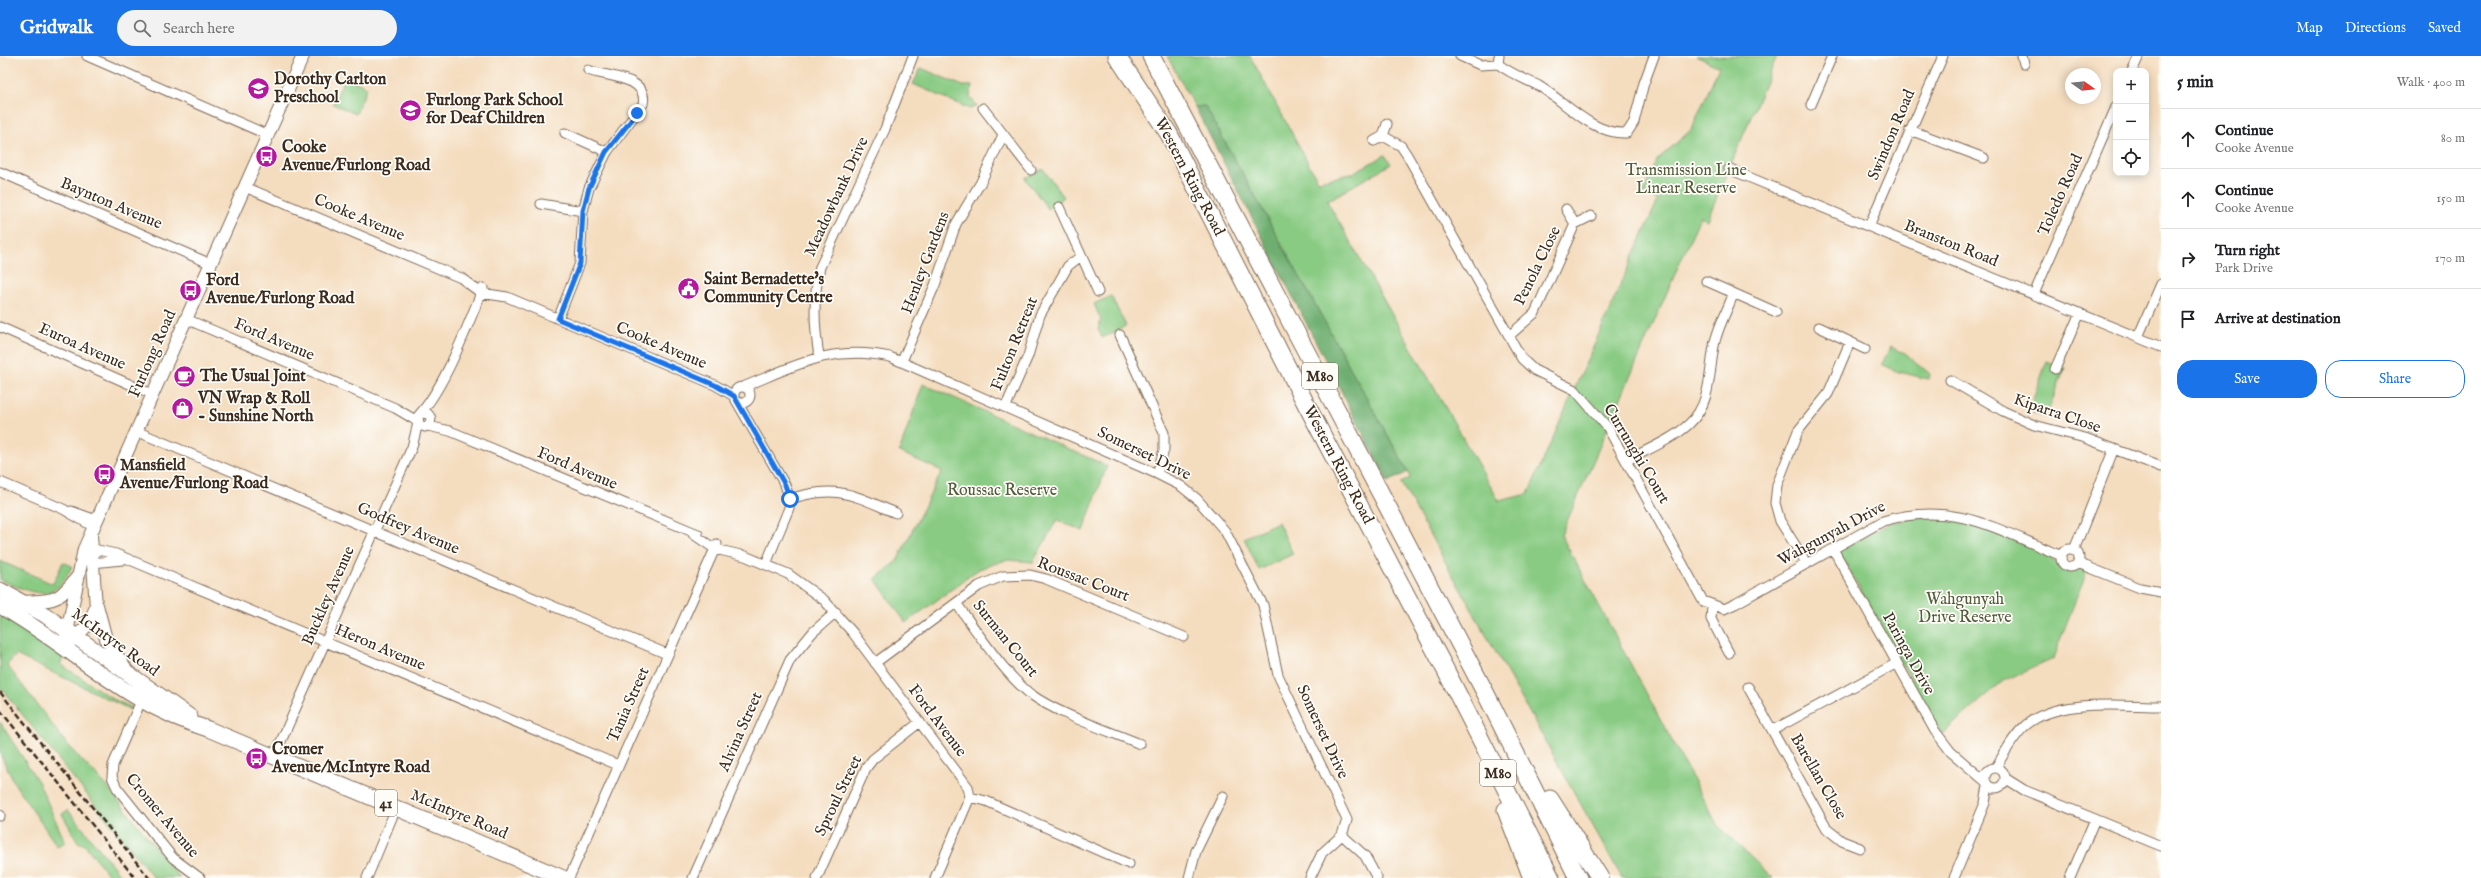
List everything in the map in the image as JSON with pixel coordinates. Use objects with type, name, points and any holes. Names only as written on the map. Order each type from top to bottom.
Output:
[{"type":"highway","name":"Western Ring Road","points":[[1117,56],[1169,134],[1304,402],[1445,669],[1551,878]]},
{"type":"highway","name":"Western Ring Road","points":[[1151,56],[1487,696],[1578,878]]},
{"type":"highway","points":[[1445,669],[1495,781],[1532,878]]},
{"type":"highway","points":[[1487,696],[1600,878]]},
{"type":"main road","name":"McIntyre Road","points":[[0,590],[24,602],[72,634],[132,678],[208,729]]},
{"type":"main road","name":"McIntyre Road","points":[[0,606],[64,647],[141,702],[178,720],[208,729],[274,756],[563,878]]},
{"type":"street","points":[[87,56],[268,135]]},
{"type":"street","name":"Furlong Road","points":[[72,634],[84,549],[303,56]]},
{"type":"street","name":"Meadowbank Drive","points":[[819,356],[813,311],[815,290],[820,266],[885,129],[914,56]]},
{"type":"street","points":[[1460,56],[1480,65],[1498,60],[1509,73],[1550,94],[1571,112],[1617,133],[1627,133],[1634,122],[1644,83],[1654,56]]},
{"type":"street","points":[[1811,105],[1832,56]]},
{"type":"street","name":"Swindon Road","points":[[1869,226],[1943,56]]},
{"type":"street","points":[[2133,68],[2139,56]]},
{"type":"street","points":[[558,319],[580,263],[583,211],[589,188],[606,152],[643,104],[644,95],[627,80],[588,70]]},
{"type":"street","points":[[983,108],[1031,170]]},
{"type":"street","name":"Toledo Road","points":[[2034,294],[2113,115]]},
{"type":"street","points":[[1374,141],[1383,136],[1386,124]]},
{"type":"street","points":[[1910,130],[1984,158]]},
{"type":"street","points":[[565,133],[606,152]]},
{"type":"street","name":"Henley Gardens","points":[[902,361],[935,285],[956,224],[981,182],[1003,135]]},
{"type":"street","name":"Currunghi Court","points":[[1383,136],[1401,146],[1407,155],[1522,359],[1534,370],[1575,390],[1608,428],[1703,601],[1712,606]]},
{"type":"street","name":"Branston Road","points":[[1729,169],[2161,346]]},
{"type":"street","name":"Baynton Avenue","points":[[0,172],[211,264]]},
{"type":"street","name":"Cooke Avenue","points":[[245,187],[461,278],[470,279],[482,290],[497,291],[507,297],[558,319],[741,395]]},
{"type":"street","points":[[541,204],[583,211]]},
{"type":"street","points":[[1059,207],[1098,292]]},
{"type":"street","name":"Penola Close","points":[[1566,209],[1575,224]]},
{"type":"street","name":"Penola Close","points":[[1509,336],[1535,313],[1575,224],[1591,216]]},
{"type":"street","name":"Fulton Retreat","points":[[1006,406],[1028,356],[1040,315],[1068,266],[1081,256]]},
{"type":"street","points":[[1706,281],[1733,295],[1776,312]]},
{"type":"street","points":[[2138,337],[2161,284]]},
{"type":"street","name":"Buckley Avenue","points":[[274,756],[482,290]]},
{"type":"street","points":[[1626,461],[1673,436],[1690,423],[1704,401],[1712,368],[1714,345],[1733,295]]},
{"type":"street","points":[[2055,369],[2080,313]]},
{"type":"street","name":"Ford Avenue","points":[[186,319],[693,534],[704,536],[716,547],[730,546],[745,556],[766,564],[800,581],[836,612],[968,787],[970,797]]},
{"type":"street","points":[[1819,327],[1865,349]]},
{"type":"street","name":"Euroa Avenue","points":[[0,328],[152,394]]},
{"type":"street","points":[[1120,335],[1164,433],[1164,450],[1156,474]]},
{"type":"street","points":[[1807,564],[1780,521],[1775,503],[1776,485],[1798,431],[1828,394],[1850,342]]},
{"type":"street","name":"Somerset Drive","points":[[741,395],[766,378],[819,356],[864,353],[902,361],[1006,406],[1181,486],[1212,513],[1225,531],[1263,605],[1278,675],[1347,820],[1342,835]]},
{"type":"street","name":"Kiparra Close","points":[[1950,380],[2003,411],[2034,425],[2085,438],[2113,451],[2161,467]]},
{"type":"street","points":[[741,395],[749,421],[785,485],[790,499],[786,519],[766,564]]},
{"type":"street","name":"Godfrey Avenue","points":[[136,431],[668,654]]},
{"type":"street","name":"Kiparra Close","points":[[2074,550],[2113,451]]},
{"type":"street","points":[[0,482],[63,510],[94,527],[92,563],[96,604],[107,641],[132,678]]},
{"type":"street","points":[[790,499],[823,491],[837,491],[859,497],[896,513]]},
{"type":"street","name":"Wahgunyah Drive","points":[[1712,606],[1724,609],[1735,604],[1883,521],[1908,514],[1930,512],[1969,518],[2062,556]]},
{"type":"street","name":"Tania Street","points":[[569,878],[716,547]]},
{"type":"street","name":"Heron Avenue","points":[[93,549],[129,560],[618,765]]},
{"type":"street","name":"Paringa Drive","points":[[1832,549],[1940,740],[1951,752],[1969,765],[1996,778],[2161,846]]},
{"type":"street","points":[[2074,550],[2078,554],[2078,563],[2074,567],[2068,567],[2062,562],[2062,556],[2065,551],[2074,550]]},
{"type":"street","name":"Heron Avenue","points":[[92,563],[109,559],[129,560]]},
{"type":"street","points":[[2078,563],[2140,588],[2161,592]]},
{"type":"street","points":[[24,602],[50,601],[59,598],[80,574]]},
{"type":"street","name":"Roussac Court","points":[[875,663],[991,579],[1010,575],[1030,575],[1046,579],[1184,637]]},
{"type":"street","name":"Surman Court","points":[[956,603],[1012,676],[1029,693],[1051,706],[1140,744]]},
{"type":"street","points":[[64,647],[72,634],[90,622],[96,604]]},
{"type":"street","points":[[1712,606],[1711,619],[1729,653]]},
{"type":"street","name":"Alvina Street","points":[[693,878],[790,660],[813,632],[836,612]]},
{"type":"street","name":"Barellan Close","points":[[1773,730],[1896,663]]},
{"type":"street","name":"Barellan Close","points":[[1748,687],[1827,828],[1842,841],[1860,848]]},
{"type":"street","name":"Cromer Avenue","points":[[141,702],[116,758],[112,777],[117,788],[172,858],[200,878]]},
{"type":"street","points":[[1954,878],[2005,753],[2014,738],[2026,725],[2042,715],[2059,709],[2161,706]]},
{"type":"street","name":"Sproul Street","points":[[817,878],[866,768],[873,759],[920,722]]},
{"type":"street","points":[[1189,878],[1196,851],[1223,796]]},
{"type":"street","points":[[935,878],[970,797],[986,801],[1129,864]]},
{"type":"street","points":[[367,878],[396,808]]},
{"type":"street","points":[[2070,878],[2095,819]]},
{"type":"street","points":[[1310,878],[1322,852],[1342,835],[1365,856],[1377,878]]},
{"type":"green space","name":"Transmission Line Linear Reserve","points":[[1167,56],[1250,56],[1318,181],[1351,174],[1385,155],[1391,164],[1327,201],[1499,501],[1528,494],[1658,200],[1643,193],[1657,160],[1691,130],[1719,67],[1696,56],[1777,56],[1707,220],[1700,217],[1561,535],[1718,826],[1773,878],[1622,878],[1401,483],[1410,478],[1408,472],[1205,106],[1195,107]]},
{"type":"green space","points":[[921,68],[963,86],[972,86],[970,97],[977,106],[970,109],[913,84]]},
{"type":"green space","points":[[345,77],[367,87],[356,114],[333,104]]},
{"type":"green space","points":[[1205,106],[1408,472],[1388,482],[1195,107]]},
{"type":"green space","points":[[1043,169],[1064,197],[1048,209],[1025,178]]},
{"type":"green space","points":[[1111,296],[1126,326],[1102,338],[1098,329],[1101,320],[1094,304]]},
{"type":"green space","points":[[1890,347],[1905,353],[1930,374],[1929,379],[1898,372],[1882,364]]},
{"type":"green space","points":[[2047,361],[2065,368],[2046,417],[2029,410]]},
{"type":"green space","name":"Roussac Reserve","points":[[923,384],[1107,466],[1083,531],[1057,520],[1033,562],[1006,560],[979,569],[906,623],[875,579],[897,561],[942,471],[899,452]]},
{"type":"green space","name":"Wahgunyah Drive Reserve","points":[[1933,515],[1969,523],[2005,536],[2056,561],[2071,571],[2080,569],[2087,571],[2053,658],[2003,681],[1942,734],[1838,550],[1889,523]]},
{"type":"green space","points":[[1278,522],[1293,554],[1259,570],[1244,538]]},
{"type":"green space","points":[[0,561],[53,584],[63,562],[72,566],[65,579],[58,587],[42,593],[23,589],[0,580]]},
{"type":"green space","points":[[0,612],[65,655],[60,664],[113,699],[131,707],[131,710],[16,655],[7,665],[69,747],[106,785],[180,878],[154,878],[0,687]]},
{"type":"green space","points":[[0,722],[39,783],[65,842],[57,846],[16,786],[0,754]]},
{"type":"green space","points":[[68,810],[122,878],[111,878],[85,845],[78,842],[62,814]]},
{"type":"railway","points":[[0,692],[149,878]]},
{"type":"railway","points":[[0,710],[135,878]]},
{"type":"place","name":"Dorothy Carlton Preschool","points":[[258,89]]},
{"type":"place","name":"Furlong Park School for Deaf Children","points":[[411,110]]},
{"type":"place","name":"Cooke Avenue/Furlong Road","points":[[267,157]]},
{"type":"place","name":"Saint Bernadette's Community Centre","points":[[688,289]]},
{"type":"place","name":"Ford Avenue/Furlong Road","points":[[191,290]]},
{"type":"place","name":"The Usual Joint","points":[[184,377]]},
{"type":"place","name":"VN Wrap & Roll - Sunshine North","points":[[182,408]]},
{"type":"place","name":"Mansfield Avenue/Furlong Road","points":[[105,475]]},
{"type":"place","name":"Cromer Avenue/McIntyre Road","points":[[256,759]]},
{"type":"route","points":[[637,113],[627,123],[606,152],[589,188],[583,211],[580,263],[558,319],[715,385],[734,396],[785,485],[790,499]]}]
